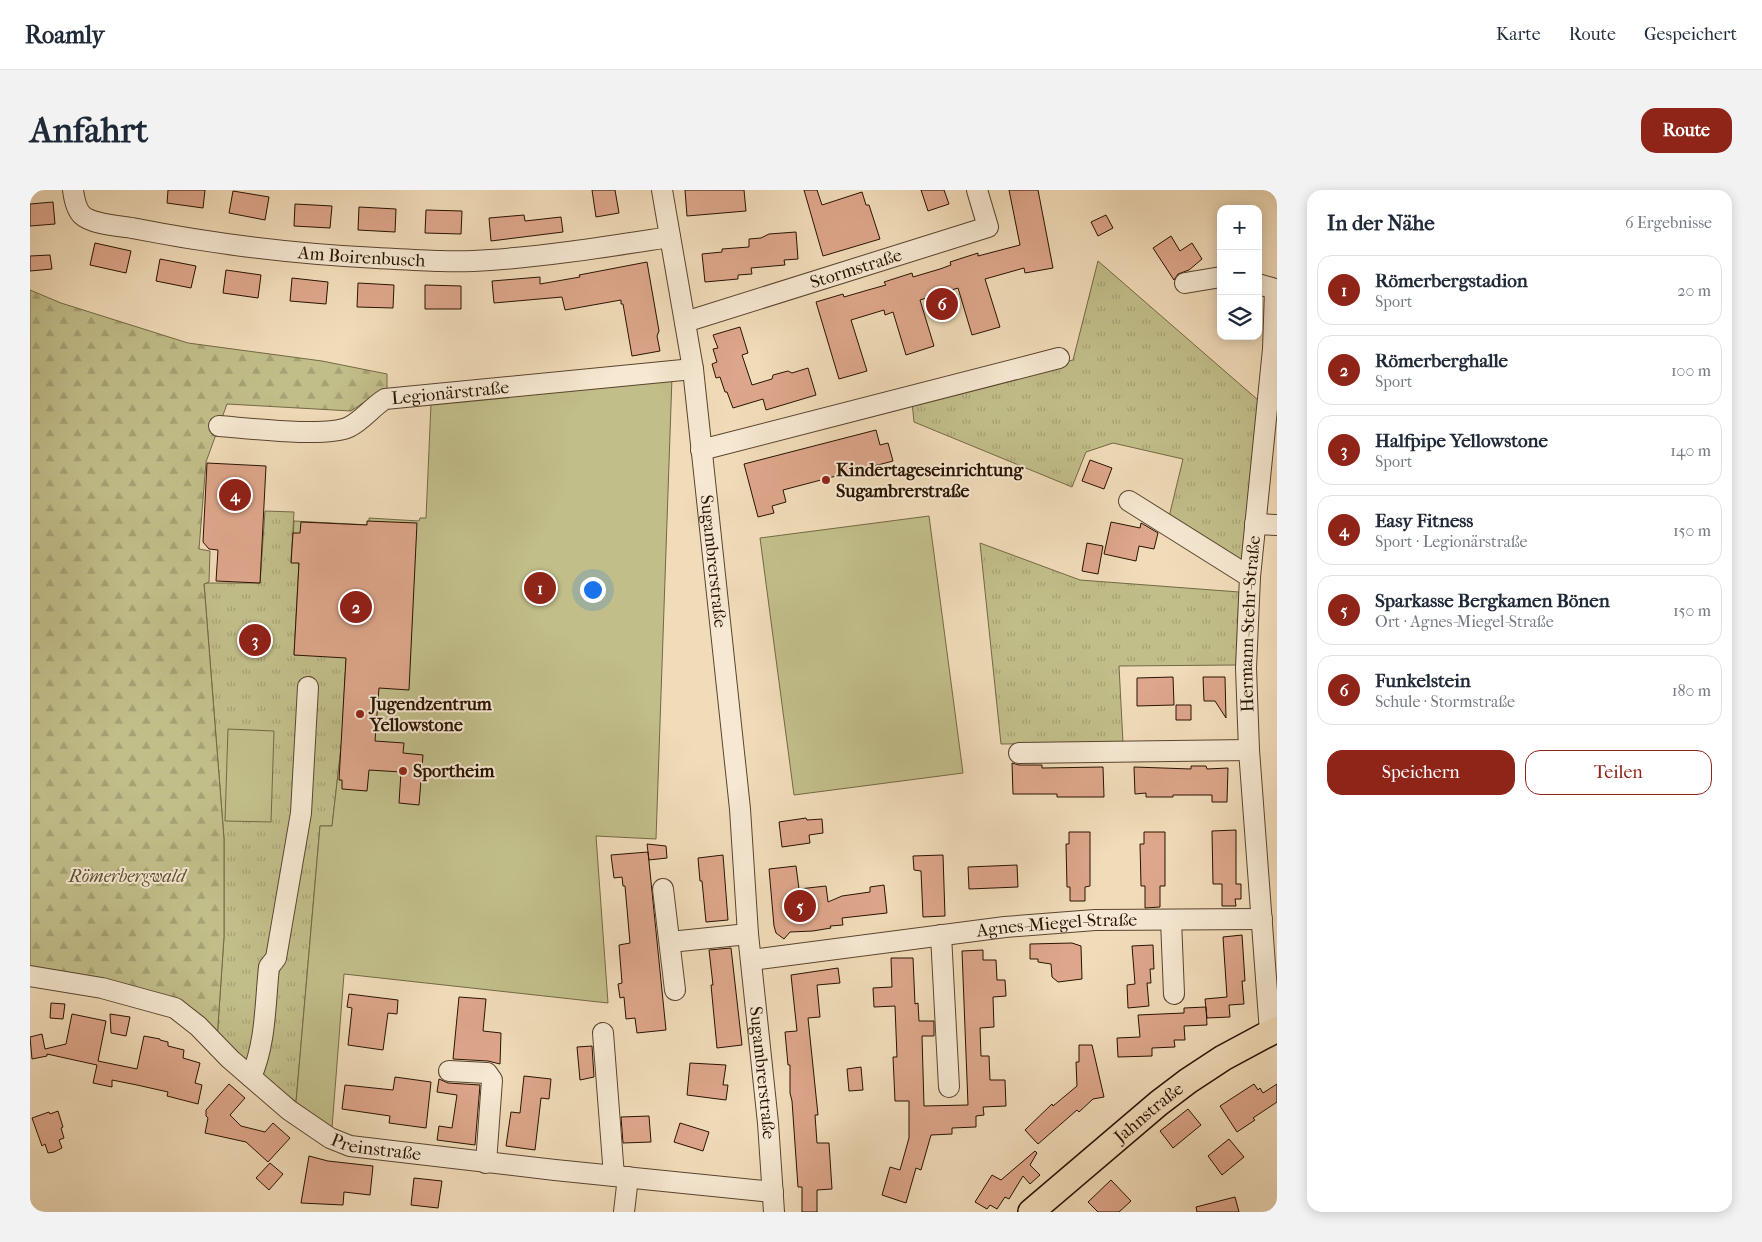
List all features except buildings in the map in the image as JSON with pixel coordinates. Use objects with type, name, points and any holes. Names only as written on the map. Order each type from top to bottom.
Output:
[{"type":"main road","name":"Jahnstraße","points":[[1031,1212],[1159,1103],[1223,1058],[1274,1031]]},
{"type":"street","name":"Am Boirenbusch","points":[[73,190],[77,206],[82,215],[96,221],[158,234],[316,255],[419,260],[489,260],[563,253],[670,237]]},
{"type":"street","name":"Sugambrerstraße","points":[[662,190],[693,369],[740,809],[748,934],[774,1202]]},
{"type":"street","name":"Stormstraße","points":[[685,322],[988,227],[977,190]]},
{"type":"street","points":[[1185,283],[1217,278]]},
{"type":"street","name":"Hermann-Stehr-Straße","points":[[1270,287],[1272,402],[1250,577],[1246,668],[1249,750],[1262,919],[1274,1031]]},
{"type":"street","points":[[701,450],[1059,358]]},
{"type":"street","name":"Legionärstraße","points":[[219,426],[337,431],[349,428],[358,422],[374,406],[385,399],[693,369]]},
{"type":"street","points":[[1129,501],[1250,577]]},
{"type":"street","points":[[1256,524],[1277,525]]},
{"type":"street","points":[[251,1077],[258,1060],[262,1040],[268,967],[276,958],[301,813],[308,687]]},
{"type":"street","points":[[1019,753],[1249,750]]},
{"type":"street","points":[[664,889],[675,990]]},
{"type":"street","name":"Agnes-Miegel-Straße","points":[[751,960],[1005,927],[1095,920],[1262,919]]},
{"type":"street","points":[[1171,920],[1174,994]]},
{"type":"street","points":[[670,942],[748,934]]},
{"type":"street","points":[[941,935],[949,1087]]},
{"type":"street","name":"Preinstraße","points":[[30,976],[102,988],[176,1008],[289,1110],[313,1128],[330,1138],[350,1146],[621,1177],[774,1202]]},
{"type":"street","points":[[603,1033],[624,1212]]},
{"type":"street","points":[[449,1071],[487,1073],[491,1076],[486,1163]]},
{"type":"green space","points":[[1098,261],[1258,400],[1242,561],[1169,517],[1183,459],[1113,443],[1086,452],[1072,487],[914,422],[912,402],[1073,360]]},
{"type":"green space","name":"Römerbergwald","points":[[30,290],[61,303],[188,343],[322,361],[387,374],[387,392],[378,393],[351,411],[227,404],[206,462],[199,549],[210,551],[209,582],[204,584],[224,839],[224,937],[217,1040],[189,1013],[30,973]]},
{"type":"green space","points":[[672,377],[656,839],[596,836],[608,1003],[344,974],[332,1128],[296,1102],[320,826],[332,826],[342,739],[346,661],[348,655],[299,562],[292,561],[294,521],[369,525],[369,518],[419,521],[420,518],[426,518],[431,404]]},
{"type":"green space","points":[[265,511],[294,512],[291,562],[299,563],[294,655],[348,655],[346,661],[342,739],[332,826],[320,826],[296,1102],[217,1040],[224,937],[224,839],[204,583],[260,583]]},
{"type":"green space","points":[[929,516],[963,773],[794,795],[760,538]]},
{"type":"green space","points":[[980,543],[1080,580],[1239,592],[1236,665],[1119,666],[1123,743],[1001,744]]},
{"type":"green space","points":[[248,625],[263,625],[262,655],[247,654]]},
{"type":"green space","points":[[228,729],[274,731],[271,822],[225,821]]},
{"type":"place","name":"Funkelstein","points":[[942,304]]},
{"type":"place","name":"Kindertageseinrichtung Sugambrerstraße","points":[[826,480]]},
{"type":"place","name":"Easy Fitness","points":[[235,495]]},
{"type":"place","name":"Römerbergstadion","points":[[540,588]]},
{"type":"place","name":"Römerberghalle","points":[[356,607]]},
{"type":"place","name":"Halfpipe Yellowstone","points":[[255,640]]},
{"type":"place","name":"Jugendzentrum Yellowstone","points":[[360,714]]},
{"type":"place","name":"Sportheim","points":[[403,771]]},
{"type":"place","name":"Sparkasse Bergkamen Bönen","points":[[800,906]]}]
